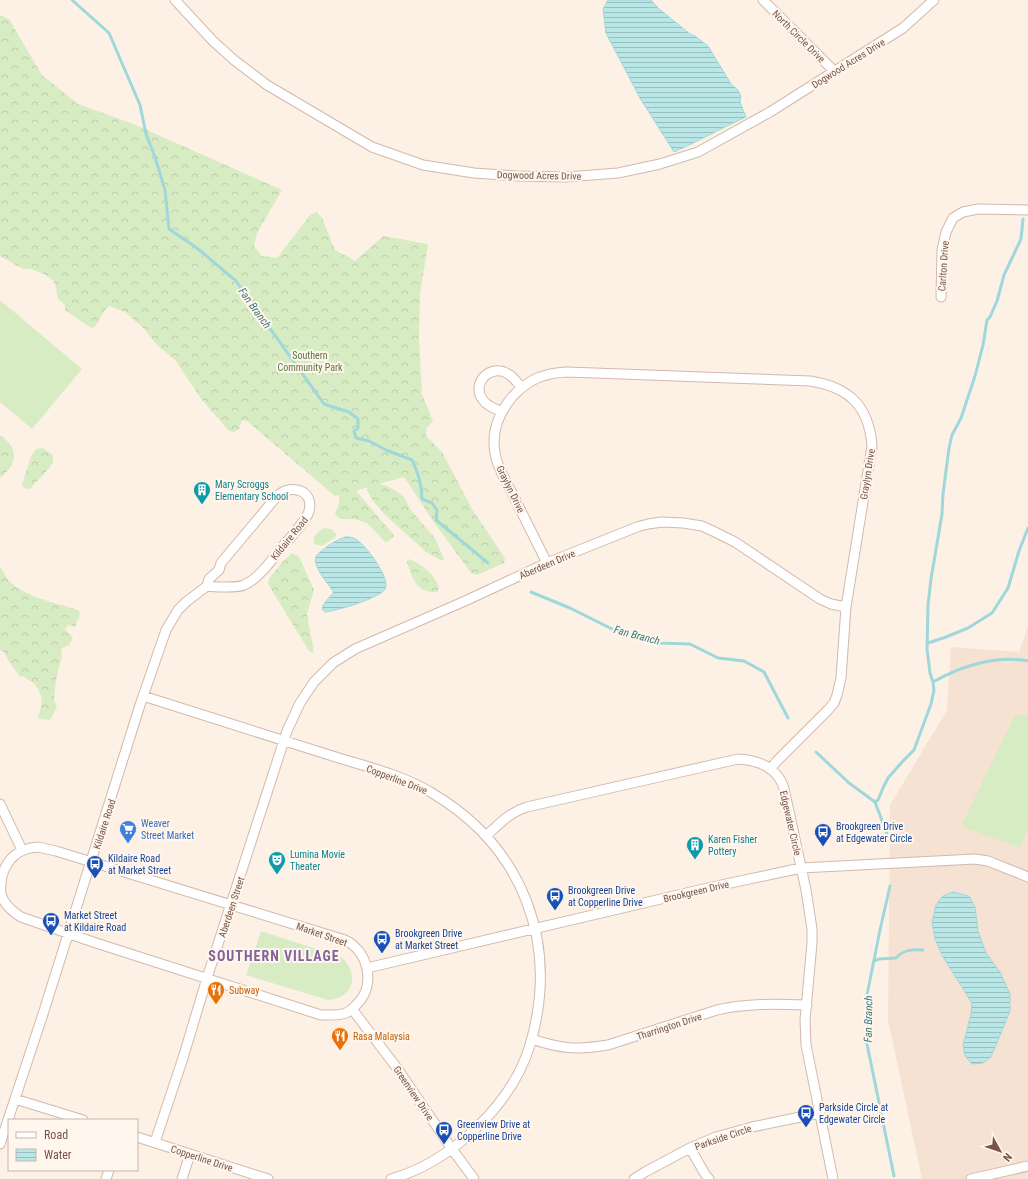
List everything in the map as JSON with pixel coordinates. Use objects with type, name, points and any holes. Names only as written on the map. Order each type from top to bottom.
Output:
[{"type":"street","name":"Dogwood Acres Drive","points":[[175,0],[214,41],[239,64],[272,88],[372,147],[423,165],[474,173],[566,178],[618,173],[660,164],[698,152],[770,112],[903,28],[934,0]]},
{"type":"street","name":"North Circle Drive","points":[[763,0],[834,71]]},
{"type":"street","name":"Carlton Drive","points":[[941,297],[942,250],[946,232],[953,218],[963,212],[978,209],[1028,210]]},
{"type":"street","points":[[501,411],[493,408],[483,401],[479,391],[479,386],[481,380],[486,374],[503,371],[512,376],[521,388]]},
{"type":"street","name":"Graylyn Drive","points":[[547,564],[498,464],[494,443],[497,422],[501,411],[521,388],[532,380],[544,375],[567,372],[810,381],[830,385],[850,396],[865,416],[870,428],[872,446],[846,607],[841,678],[834,703],[770,769]]},
{"type":"street","name":"Kildaire Road","points":[[8,1119],[143,696],[166,630],[186,602],[207,586],[209,579],[219,570],[221,563],[278,495],[283,491],[292,488],[305,494],[310,504],[308,514],[256,578],[244,586],[238,587],[207,586]]},
{"type":"street","name":"Aberdeen Drive","points":[[284,741],[295,713],[306,693],[323,672],[344,655],[547,564],[637,527],[648,524],[662,522],[683,523],[702,526],[717,532],[735,542],[820,599],[831,604],[846,607]]},
{"type":"street","name":"Copperline Drive","points":[[143,696],[389,774],[430,791],[463,813],[486,836],[516,878],[527,903],[540,960],[541,977],[538,1010],[527,1055],[503,1097],[478,1127],[452,1149],[424,1166],[391,1179]]},
{"type":"street","name":"Aberdeen Street","points":[[154,1142],[183,1058],[207,978],[232,905],[284,741]]},
{"type":"street","name":"Edgewater Circle","points":[[486,836],[508,816],[520,809],[738,759],[753,760],[770,769],[779,778],[786,793],[806,890],[812,929],[806,1020],[806,1045],[833,1179]]},
{"type":"street","points":[[0,804],[22,850],[14,855],[6,866],[1,881],[1,894],[4,905],[21,917],[68,934],[321,1015],[332,1016],[345,1013],[352,1009],[362,998],[368,978],[368,968]]},
{"type":"street","name":"Market Street","points":[[22,850],[38,847],[47,848],[345,940],[354,946],[361,954],[368,968]]},
{"type":"street","name":"Brookgreen Drive","points":[[368,968],[698,890],[801,868],[975,859],[988,861],[1028,877]]},
{"type":"street","name":"Tharrington Drive","points":[[532,1039],[556,1046],[580,1049],[608,1045],[717,1010],[734,1006],[763,1004],[807,1005]]},
{"type":"street","name":"Greenview Drive","points":[[352,1009],[396,1068],[474,1179]]},
{"type":"street","points":[[15,1099],[80,1119]]},
{"type":"street","name":"Parkside Circle","points":[[634,1179],[690,1148],[716,1137],[752,1127],[820,1113]]},
{"type":"street","name":"Kildaire Road","points":[[0,1144],[8,1120]]},
{"type":"street","name":"Copperline Drive","points":[[138,1137],[268,1179]]},
{"type":"street","points":[[690,1148],[709,1179]]},
{"type":"street","points":[[182,1179],[190,1154]]},
{"type":"street","points":[[971,1179],[1028,1166]]},
{"type":"shaded area","points":[[1028,626],[1028,1179],[922,1179],[888,1020],[890,805],[947,710],[951,647],[1019,652]]},
{"type":"green space","name":"Southern Community Park","points":[[0,15],[9,19],[42,75],[78,104],[131,123],[282,190],[257,233],[254,246],[262,256],[277,258],[311,214],[317,212],[322,218],[335,250],[355,261],[383,236],[428,244],[420,294],[419,338],[422,394],[433,421],[427,428],[426,436],[442,452],[472,509],[505,558],[504,563],[477,575],[471,573],[433,521],[404,477],[379,484],[387,486],[405,498],[410,509],[435,538],[444,559],[442,561],[426,552],[384,514],[371,498],[367,489],[368,487],[356,491],[394,537],[385,542],[367,523],[354,519],[340,519],[335,514],[339,503],[339,495],[335,496],[247,421],[242,420],[239,429],[234,432],[229,431],[202,400],[175,360],[157,345],[144,329],[125,312],[109,306],[93,328],[88,326],[65,310],[65,305],[58,299],[53,280],[44,274],[31,269],[23,269],[0,256]]},
{"type":"green space","points":[[0,300],[82,369],[32,429],[0,402]]},
{"type":"green space","points":[[0,435],[11,445],[14,456],[10,467],[0,478]]},
{"type":"green space","points":[[43,448],[53,455],[53,462],[30,489],[24,488],[22,484],[31,456],[36,449]]},
{"type":"green space","points":[[324,528],[332,529],[337,535],[322,546],[314,544],[315,536]]},
{"type":"green space","points":[[291,554],[297,555],[300,559],[314,590],[307,614],[314,653],[309,651],[268,584],[270,577]]},
{"type":"green space","points":[[409,559],[423,567],[431,574],[439,587],[437,592],[424,590],[416,584],[407,562]]},
{"type":"green space","points":[[0,566],[8,580],[23,591],[41,599],[78,610],[80,613],[76,622],[76,627],[68,625],[65,629],[73,638],[69,645],[61,649],[62,656],[56,680],[54,699],[57,707],[50,720],[40,719],[38,716],[42,701],[36,686],[23,676],[20,677],[4,652],[0,650]]},
{"type":"green space","points":[[1028,714],[1028,828],[1020,848],[961,826],[1015,715]]},
{"type":"green space","points":[[261,931],[341,957],[351,970],[352,977],[349,990],[344,995],[328,1000],[246,975]]},
{"type":"water","points":[[608,0],[651,0],[658,8],[690,34],[708,46],[731,84],[738,90],[741,96],[740,102],[746,117],[674,152],[640,98],[606,33],[603,9]]},
{"type":"water","points":[[345,537],[351,537],[357,540],[371,555],[381,570],[386,584],[385,589],[381,593],[367,600],[348,607],[325,612],[322,609],[333,591],[318,568],[315,559],[326,547]]},
{"type":"water","points":[[953,892],[969,896],[975,907],[978,931],[986,953],[1000,972],[1010,994],[1010,1011],[991,1057],[983,1063],[972,1064],[965,1056],[963,1045],[971,1014],[972,1003],[943,957],[935,939],[932,922],[936,905],[943,896]]},
{"type":"waterway","name":"Fan Branch","points":[[72,0],[109,33],[140,105],[146,134],[165,190],[169,229],[197,248],[236,281],[324,404],[349,412],[358,419],[358,428],[354,431],[356,438],[369,441],[386,450],[412,460],[419,479],[422,499],[432,503],[437,510],[436,520],[488,563]]},
{"type":"waterway","points":[[875,802],[878,800],[888,778],[914,750],[931,704],[934,690],[927,649],[928,605],[942,514],[949,448],[952,435],[961,418],[975,376],[983,345],[987,320],[990,317],[997,301],[1004,275],[1021,239],[1023,219]]},
{"type":"waterway","points":[[928,643],[968,628],[992,613],[1008,588],[1019,551],[1028,528]]},
{"type":"waterway","name":"Fan Branch","points":[[531,592],[570,608],[614,630],[659,643],[690,644],[718,658],[744,661],[764,672],[788,718]]},
{"type":"waterway","points":[[933,682],[955,671],[979,663],[1004,660],[1028,661]]},
{"type":"waterway","name":"Fan Branch","points":[[816,752],[849,783],[875,802],[887,834]]},
{"type":"waterway","name":"Fan Branch","points":[[890,886],[866,1000],[870,1013],[866,1039],[894,1176]]},
{"type":"waterway","points":[[874,961],[879,959],[896,958],[902,953],[908,951],[923,950]]},
{"type":"place","name":"Mary Scroggs Elementary School","points":[[202,505]]},
{"type":"place","name":"Weaver Street Market","points":[[128,844]]},
{"type":"place","name":"Brookgreen Drive at Edgewater Circle","points":[[823,847]]},
{"type":"place","name":"Karen Fisher Pottery","points":[[695,860]]},
{"type":"place","name":"Lumina Movie Theater","points":[[277,875]]},
{"type":"place","name":"Kildaire Road at Market Street","points":[[95,879]]},
{"type":"place","name":"Brookgreen Drive at Copperline Drive","points":[[555,911]]},
{"type":"place","name":"Market Street at Kildaire Road","points":[[51,936]]},
{"type":"place","name":"Brookgreen Drive at Market Street","points":[[382,954]]},
{"type":"place","name":"Subway","points":[[216,1005]]},
{"type":"place","name":"Rasa Malaysia","points":[[340,1051]]},
{"type":"place","name":"Parkside Circle at Edgewater Circle","points":[[806,1128]]},
{"type":"place","name":"Greenview Drive at Copperline Drive","points":[[444,1145]]},
{"type":"district","name":"SOUTHERN VILLAGE","points":[[274,956]]}]
